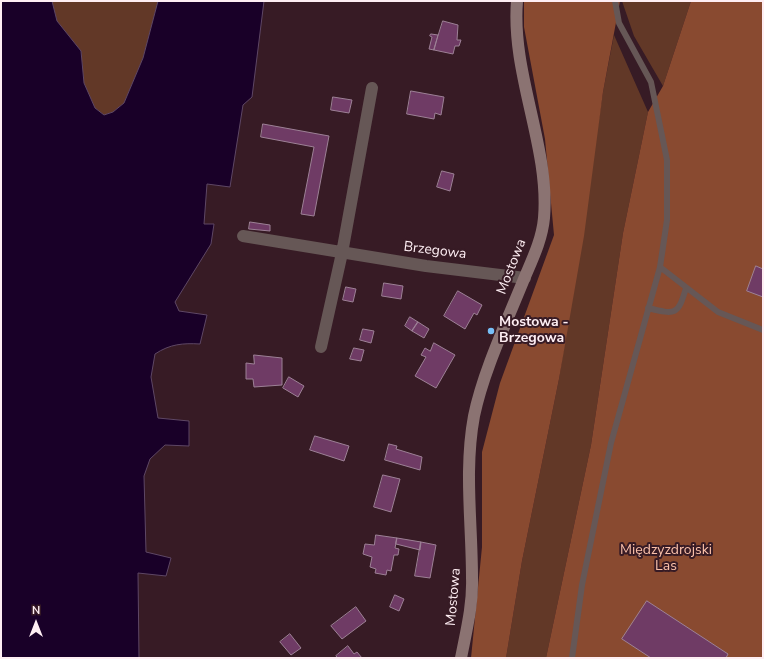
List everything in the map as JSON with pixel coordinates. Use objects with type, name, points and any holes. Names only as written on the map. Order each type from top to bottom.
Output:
[{"type":"street","name":"Mostowa","points":[[461,658],[470,613],[472,578],[468,487],[472,427],[482,387],[538,245],[542,226],[544,191],[519,54],[516,30],[517,1]]},
{"type":"street","points":[[321,347],[342,253],[372,88]]},
{"type":"street","name":"Brzegowa","points":[[243,236],[342,253],[525,278]]},
{"type":"lane","points":[[572,658],[582,585],[611,443],[660,268],[667,220],[667,160],[651,82],[619,23],[615,1]]},
{"type":"lane","points":[[660,268],[718,312],[763,330]]},
{"type":"lane","points":[[648,308],[669,312],[676,311],[681,305],[686,288]]},
{"type":"shaded area","points":[[1,1],[52,1],[57,21],[81,51],[84,83],[95,108],[104,115],[113,112],[124,103],[143,58],[158,1],[264,1],[252,97],[243,105],[230,187],[207,184],[204,224],[214,224],[211,244],[175,302],[179,311],[207,315],[200,344],[177,345],[166,348],[155,354],[151,377],[158,418],[189,421],[189,446],[165,445],[150,459],[144,476],[146,552],[171,558],[166,576],[138,573],[139,658],[1,658]]},
{"type":"shaded area","points":[[52,1],[158,1],[143,58],[124,103],[113,112],[104,115],[95,108],[84,83],[81,51],[57,21]]},
{"type":"shaded area","points":[[622,1],[691,1],[663,86],[634,36]]},
{"type":"shaded area","points":[[614,35],[648,112],[623,233],[591,445],[546,658],[506,658],[522,561],[559,379],[603,92]]},
{"type":"green space","points":[[524,1],[620,1],[603,92],[584,236],[559,379],[522,561],[506,658],[471,658],[482,547],[482,452],[500,383],[554,235],[545,139],[524,27]]},
{"type":"green space","name":"Międzyzdrojski Las","points":[[691,1],[763,1],[763,658],[546,658],[591,445],[623,233],[648,112],[663,86]]},
{"type":"building","points":[[443,21],[458,25],[457,40],[461,40],[459,46],[455,46],[453,54],[434,50]]},
{"type":"building","points":[[431,34],[438,35],[434,50],[429,49],[432,37],[430,36]]},
{"type":"building","points":[[411,91],[444,97],[441,115],[435,113],[434,119],[407,114]]},
{"type":"building","points":[[333,97],[352,100],[349,113],[331,110]]},
{"type":"building","points":[[263,124],[329,136],[314,216],[301,214],[314,147],[261,137]]},
{"type":"building","points":[[442,171],[454,174],[450,191],[437,187]]},
{"type":"building","points":[[250,222],[270,225],[270,231],[249,229]]},
{"type":"building","points":[[756,266],[763,269],[763,297],[747,291]]},
{"type":"building","points":[[384,283],[403,286],[401,299],[382,296]]},
{"type":"building","points":[[346,287],[356,289],[353,302],[343,300]]},
{"type":"building","points":[[458,291],[482,305],[477,315],[474,313],[465,329],[444,316]]},
{"type":"building","points":[[410,317],[418,322],[412,331],[405,326]]},
{"type":"building","points":[[418,322],[429,329],[424,338],[412,331]]},
{"type":"building","points":[[363,329],[374,331],[371,343],[360,340]]},
{"type":"building","points":[[434,343],[455,355],[436,388],[415,376],[426,357],[421,355],[425,348],[430,351]]},
{"type":"building","points":[[354,348],[364,350],[361,361],[350,359]]},
{"type":"building","points":[[254,355],[282,358],[282,385],[254,387],[253,379],[246,379],[246,363],[254,364]]},
{"type":"building","points":[[289,377],[304,386],[298,397],[283,388]]},
{"type":"building","points":[[315,436],[349,446],[344,461],[310,450]]},
{"type":"building","points":[[389,444],[397,446],[396,449],[422,457],[420,470],[385,460]]},
{"type":"building","points":[[383,475],[400,479],[391,512],[374,507]]},
{"type":"building","points":[[376,535],[397,538],[395,548],[399,549],[398,555],[394,555],[391,571],[387,570],[386,575],[375,573],[376,569],[370,567],[372,557],[363,554],[365,544],[374,545]]},
{"type":"building","points":[[397,538],[421,542],[420,550],[396,544]]},
{"type":"building","points":[[421,542],[436,545],[430,578],[415,576]]},
{"type":"building","points":[[395,595],[404,599],[399,611],[390,607]]},
{"type":"building","points":[[647,601],[728,654],[726,658],[651,658],[622,639]]},
{"type":"building","points":[[356,607],[366,621],[342,639],[331,626]]},
{"type":"building","points":[[290,634],[301,648],[291,655],[280,642]]},
{"type":"building","points":[[348,646],[354,654],[357,652],[362,658],[338,658],[336,656]]},
{"type":"place","name":"Mostowa - Brzegowa","points":[[491,331]]}]
